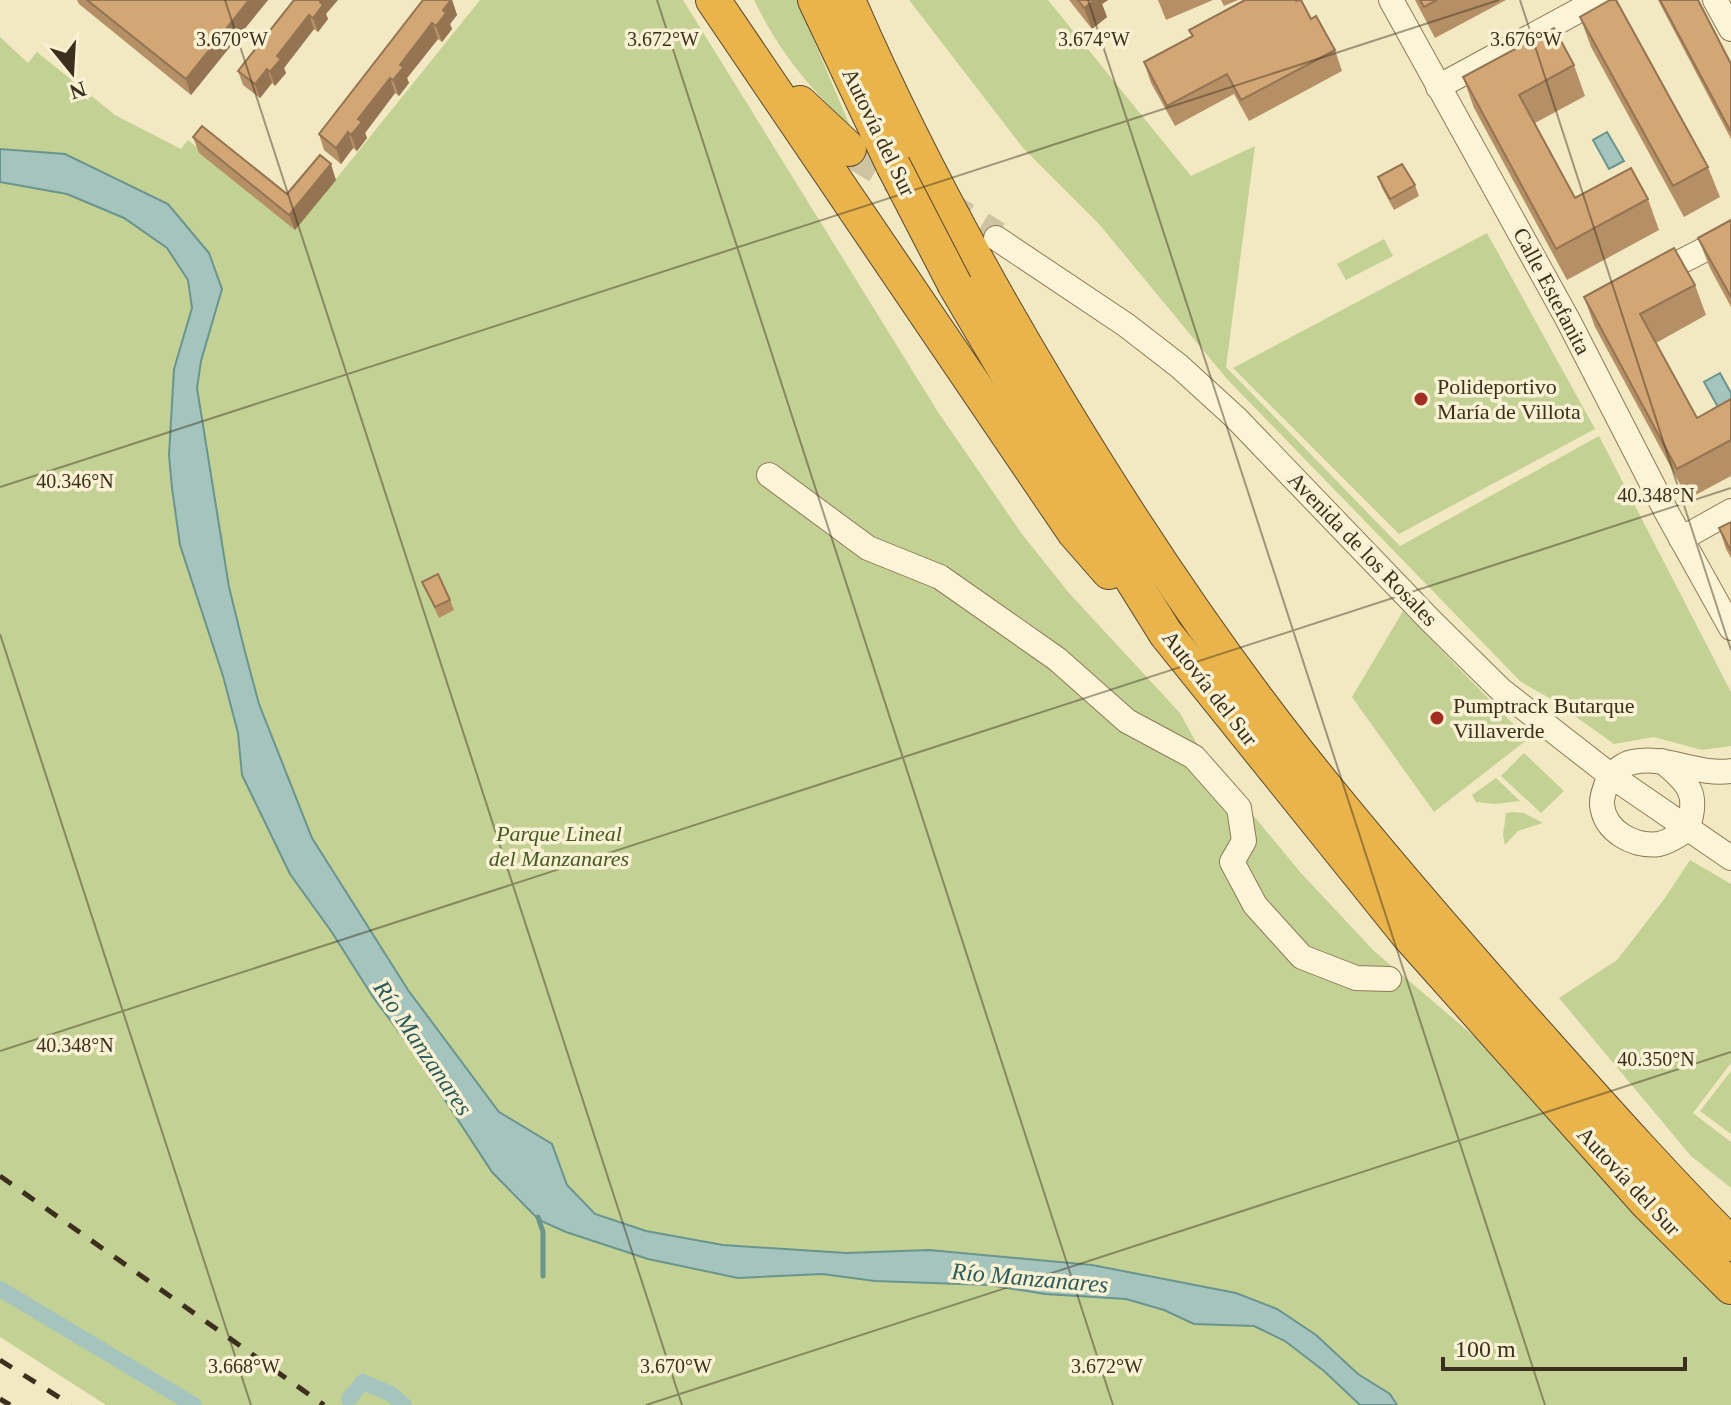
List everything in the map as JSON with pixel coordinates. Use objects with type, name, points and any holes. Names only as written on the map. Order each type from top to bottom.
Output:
[{"type":"highway","name":"Autovía del Sur","points":[[815,0],[893,165],[955,285],[1073,485],[1166,634],[1408,935],[1646,1202],[1731,1287]]},
{"type":"highway","name":"Autovía del Sur","points":[[848,0],[922,159],[1006,315],[1152,551],[1298,753],[1447,933],[1663,1175],[1731,1244]]},
{"type":"highway","points":[[726,3],[804,108],[849,149]]},
{"type":"highway","points":[[726,3],[1074,532],[1166,634]]},
{"type":"street","name":"Calle Estefanita","points":[[1391,0],[1568,320],[1681,539],[1731,628]]},
{"type":"street","points":[[1438,87],[1598,0]]},
{"type":"street","points":[[1715,0],[1731,29]]},
{"type":"street","points":[[1636,285],[1731,236]]},
{"type":"street","name":"Avenida de los Rosales","points":[[996,238],[1126,325],[1179,366],[1236,418],[1501,690],[1610,775],[1731,858]]},
{"type":"street","points":[[1568,320],[1595,306]]},
{"type":"street","points":[[769,475],[868,548],[940,577],[1057,659],[1127,721],[1194,757],[1239,808],[1244,841],[1232,862],[1255,905],[1282,937],[1302,957],[1356,978],[1389,979]]},
{"type":"street","points":[[1681,539],[1731,511]]},
{"type":"street","points":[[1662,761],[1685,780],[1693,796],[1692,816],[1687,830],[1660,844],[1642,844],[1623,837],[1608,823],[1601,804],[1610,775],[1631,762],[1662,761],[1727,771]]},
{"type":"street","points":[[1693,796],[1701,785],[1727,771]]},
{"type":"green space","name":"Parque Lineal del Manzanares","points":[[480,0],[683,0],[938,412],[1022,534],[1069,593],[1180,713],[1202,753],[1300,872],[1374,951],[1502,1060],[1731,1300],[1731,1405],[106,1405],[0,1337],[0,37],[28,63],[37,52],[115,115],[181,149],[188,140],[295,230]]},
{"type":"green space","points":[[754,0],[797,0],[850,126],[796,68]]},
{"type":"green space","points":[[909,0],[1048,0],[1191,176],[1255,146],[1226,367],[1400,546],[1599,436],[1731,692],[1731,746],[1702,750],[1654,737],[1614,744],[1551,699],[1521,682],[1227,379],[1099,224],[1023,148]]},
{"type":"green space","name":"Polideportivo María de Villota","points":[[1487,233],[1595,429],[1399,534],[1233,368]]},
{"type":"green space","points":[[1384,239],[1393,256],[1346,280],[1337,264]]},
{"type":"green space","name":"Pumptrack Butarque Villaverde","points":[[1403,611],[1528,739],[1434,812],[1352,697]]},
{"type":"green space","points":[[1524,753],[1564,791],[1541,813],[1501,776]]},
{"type":"green space","points":[[1496,778],[1520,801],[1495,804],[1476,802],[1472,795]]},
{"type":"green space","points":[[1506,813],[1524,813],[1543,823],[1518,831],[1505,845]]},
{"type":"green space","points":[[1690,860],[1731,884],[1731,1063],[1693,1113],[1731,1142],[1731,1188],[1691,1156],[1559,998],[1617,960]]},
{"type":"green space","points":[[1731,1071],[1731,1134],[1700,1111]]},
{"type":"water","points":[[1607,132],[1624,161],[1609,169],[1593,140]]},
{"type":"water","name":"Río Manzanares","points":[[0,149],[65,154],[168,204],[209,253],[222,289],[201,361],[197,388],[229,587],[259,704],[312,838],[408,990],[499,1112],[552,1144],[567,1185],[595,1214],[646,1231],[723,1245],[846,1253],[929,1250],[1092,1265],[1236,1293],[1277,1309],[1316,1335],[1358,1374],[1390,1394],[1397,1405],[1360,1405],[1324,1371],[1285,1341],[1254,1326],[1194,1324],[1164,1310],[1126,1299],[1045,1294],[989,1285],[875,1281],[822,1274],[738,1278],[648,1259],[539,1220],[492,1172],[411,1048],[290,874],[242,775],[238,733],[223,676],[180,545],[172,488],[169,455],[174,369],[192,308],[188,280],[167,248],[124,218],[67,194],[0,182]]},
{"type":"water","points":[[1720,373],[1731,399],[1718,407],[1704,382]]},
{"type":"building","points":[[87,0],[249,0],[186,79]]},
{"type":"building","points":[[294,0],[321,0],[323,5],[313,18],[309,15],[277,56],[281,59],[270,72],[267,69],[255,84],[238,71]]},
{"type":"building","points":[[423,0],[451,0],[436,26],[432,23],[400,65],[404,67],[393,80],[390,78],[358,119],[362,122],[351,135],[348,132],[336,148],[319,134]]},
{"type":"building","points":[[1078,0],[1095,0],[1084,8]]},
{"type":"building","points":[[1245,0],[1301,0],[1311,19],[1316,16],[1335,50],[1241,100],[1227,74],[1167,106],[1144,62],[1193,36],[1189,30]]},
{"type":"building","points":[[1420,0],[1437,0],[1424,7]]},
{"type":"building","points":[[1610,0],[1616,0],[1708,167],[1673,186],[1580,17]]},
{"type":"building","points":[[1660,0],[1698,0],[1731,64],[1731,132]]},
{"type":"building","points":[[1554,28],[1574,65],[1519,95],[1575,198],[1631,168],[1648,199],[1556,249],[1463,77]]},
{"type":"building","points":[[202,126],[287,194],[320,155],[331,164],[289,215],[193,137]]},
{"type":"building","points":[[1402,164],[1415,185],[1390,199],[1378,177]]},
{"type":"building","points":[[1731,220],[1731,297],[1698,238]]},
{"type":"building","points":[[1674,248],[1695,285],[1640,314],[1697,418],[1731,399],[1731,440],[1677,469],[1584,297]]},
{"type":"building","points":[[1731,522],[1731,551],[1719,528]]},
{"type":"building","points":[[438,574],[450,600],[435,607],[422,582]]},
{"type":"waterway","points":[[538,1217],[543,1232],[543,1276]]},
{"type":"waterway","points":[[0,1289],[194,1405]]},
{"type":"waterway","points":[[349,1399],[363,1382],[391,1394],[404,1405]]},
{"type":"tunnel","points":[[849,149],[996,238]]},
{"type":"railway","points":[[0,1176],[324,1405]]},
{"type":"railway","points":[[0,1360],[71,1405]]},
{"type":"railway","points":[[0,1399],[10,1405]]},
{"type":"place","name":"Polideportivo María de Villota","points":[[1421,399]]},
{"type":"place","name":"Pumptrack Butarque Villaverde","points":[[1437,718]]}]
